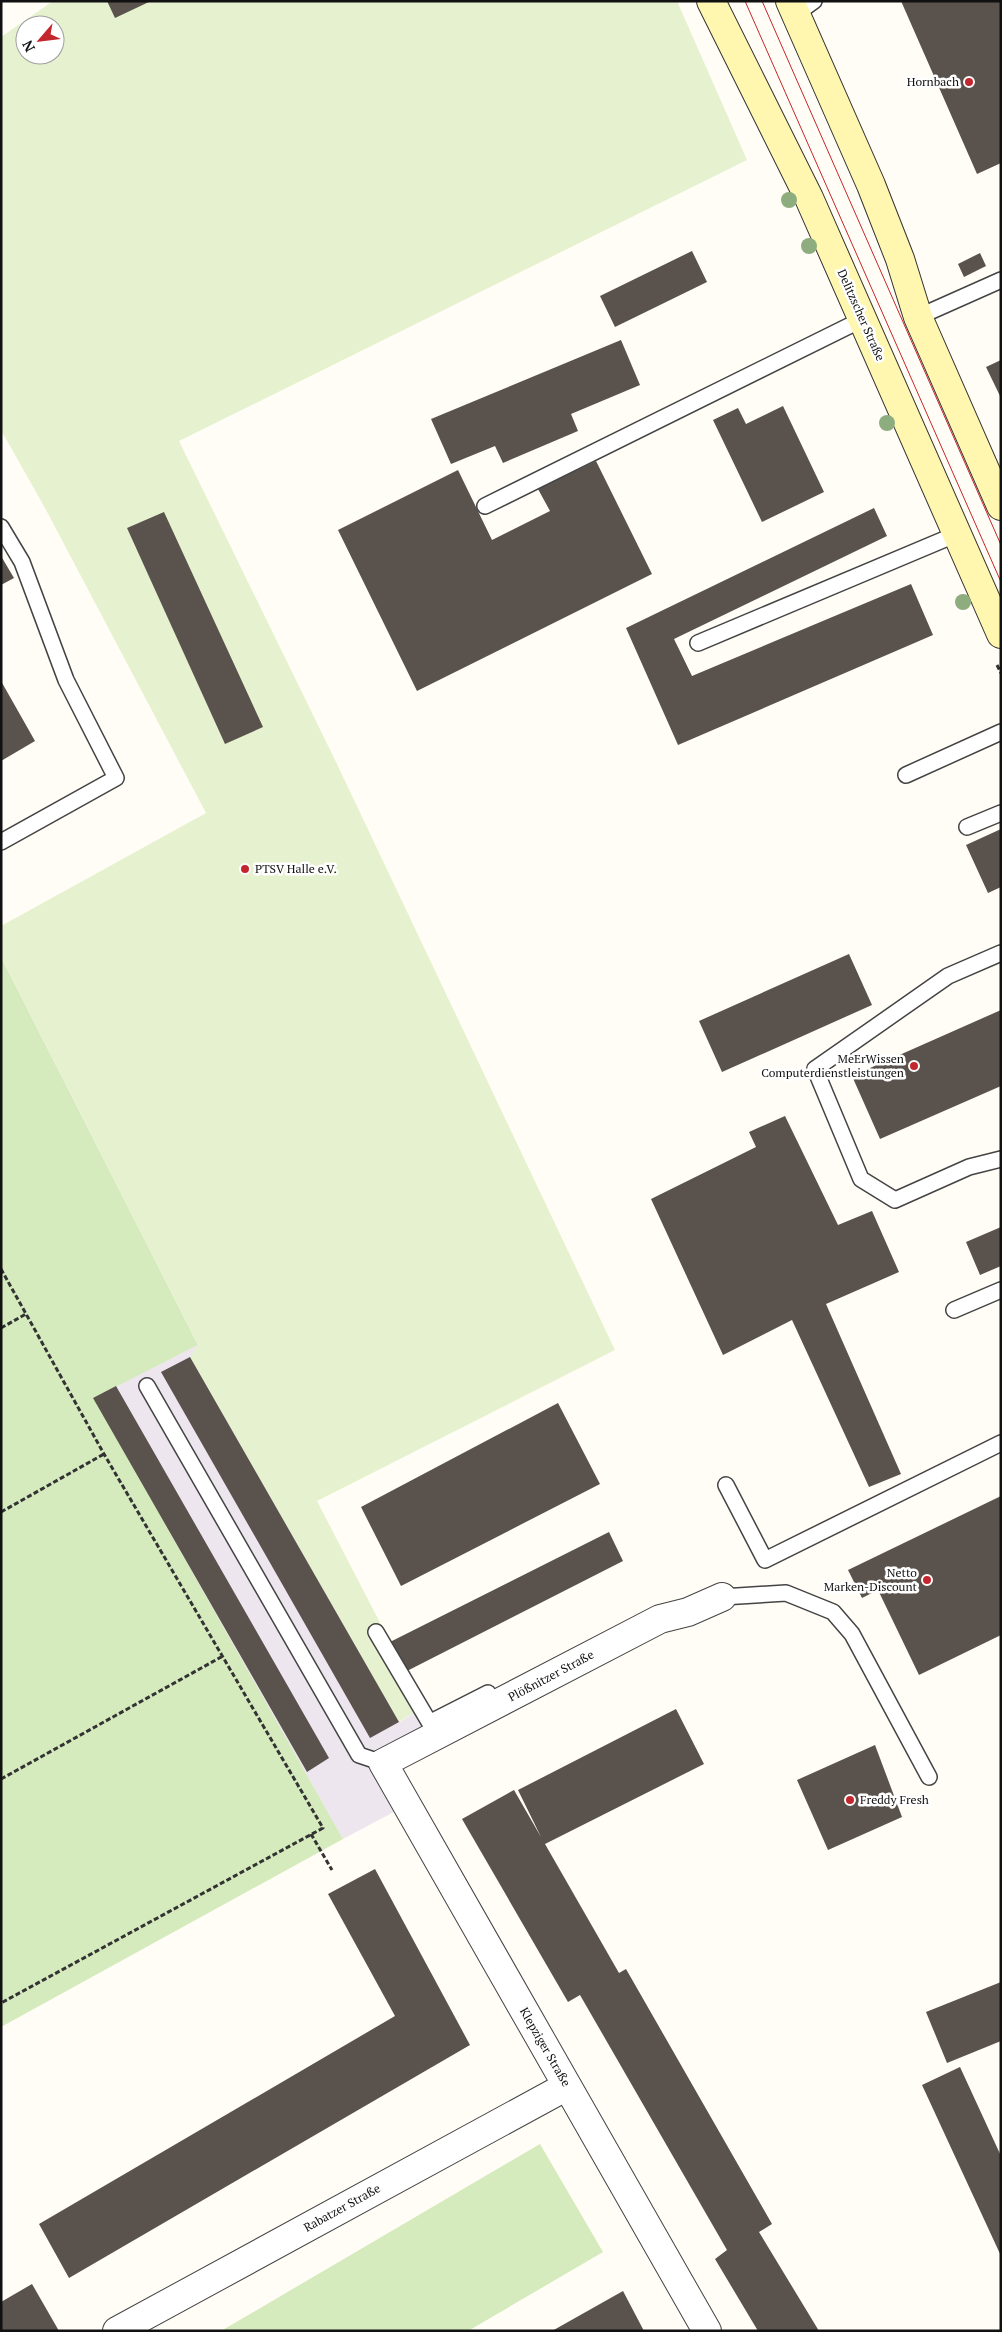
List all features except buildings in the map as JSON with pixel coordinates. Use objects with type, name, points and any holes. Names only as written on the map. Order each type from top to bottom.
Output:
[{"type":"main road","name":"Delitzscher Straße","points":[[710,1],[809,198],[1001,634]]},
{"type":"main road","points":[[800,6],[900,259],[918,317],[1001,506]]},
{"type":"street","name":"Plößnitzer Straße","points":[[383,1763],[434,1729],[660,1619],[688,1612],[722,1597]]},
{"type":"street","name":"Klepziger Straße","points":[[383,1763],[707,2331]]},
{"type":"street","name":"Rabatzer Straße","points":[[117,2331],[567,2086]]},
{"type":"lane","points":[[918,317],[1001,280]]},
{"type":"lane","points":[[485,506],[863,319]]},
{"type":"lane","points":[[1,527],[22,562],[66,680],[116,778],[1,842]]},
{"type":"lane","points":[[698,642],[957,534]]},
{"type":"lane","points":[[906,774],[1001,732]]},
{"type":"lane","points":[[967,827],[1001,813]]},
{"type":"lane","points":[[1001,953],[948,976],[815,1069],[861,1179],[895,1200],[969,1167],[1001,1158]]},
{"type":"lane","points":[[954,1310],[1001,1290]]},
{"type":"lane","points":[[147,1386],[359,1755],[383,1763]]},
{"type":"lane","points":[[726,1485],[765,1560],[1001,1443]]},
{"type":"lane","points":[[722,1597],[786,1593],[833,1612],[852,1634],[929,1777]]},
{"type":"lane","points":[[376,1632],[420,1709],[434,1729],[660,1606]]},
{"type":"path","points":[[1,1270],[104,1454],[323,1828],[1,2003]]},
{"type":"path","points":[[1,1328],[26,1314]]},
{"type":"path","points":[[1,1512],[104,1454]]},
{"type":"path","points":[[1,1780],[223,1656]]},
{"type":"path","points":[[311,1834],[332,1870]]},
{"type":"shaded area","points":[[198,1345],[400,1722],[420,1709],[431,1722],[383,1763],[407,1805],[343,1839],[93,1398]]},
{"type":"green space","name":"PTSV Halle e.V.","points":[[53,1],[677,1],[747,160],[179,441],[336,762],[615,1350],[317,1501],[390,1642],[420,1709],[399,1722],[190,1357],[198,1345],[1,957],[1,926],[206,813],[45,508],[1,430],[1,37],[15,27],[15,65],[65,65],[65,15],[33,15]]},
{"type":"green space","points":[[1,957],[198,1345],[94,1398],[343,1839],[1,2027]]},
{"type":"green space","points":[[540,2144],[603,2252],[468,2331],[221,2331]]},
{"type":"tram line","points":[[745,1],[1001,582]]},
{"type":"tram line","points":[[762,1],[1001,545]]},
{"type":"place","name":"Hornbach","points":[[969,82]]},
{"type":"place","name":"PTSV Halle e.V.","points":[[245,869]]},
{"type":"place","name":"MeErWissen Computerdienstleistungen","points":[[914,1066]]},
{"type":"place","name":"Netto Marken-Discount","points":[[927,1580]]},
{"type":"place","name":"Freddy Fresh","points":[[850,1800]]}]
